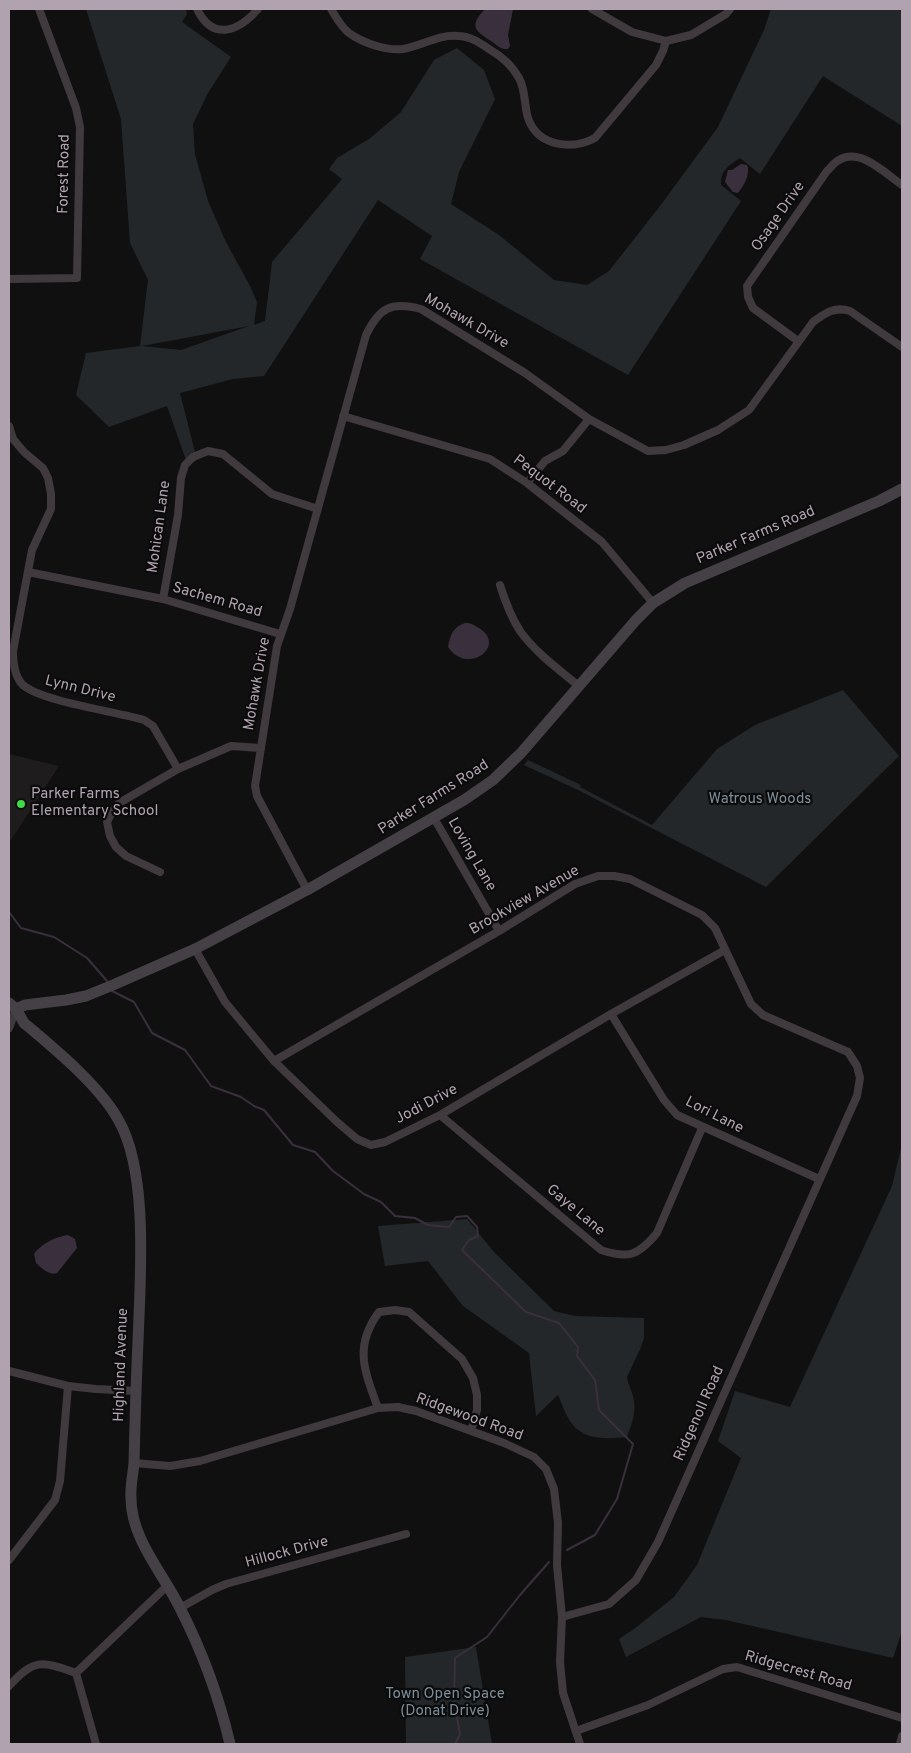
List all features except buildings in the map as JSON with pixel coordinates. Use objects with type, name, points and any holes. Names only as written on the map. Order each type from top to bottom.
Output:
[{"type":"street","name":"Forest Road","points":[[9,279],[78,278],[80,127],[76,108],[39,9]]},
{"type":"street","points":[[197,9],[206,22],[224,29],[236,28],[250,18],[258,9]]},
{"type":"street","points":[[331,9],[348,33],[368,43],[386,48],[402,49],[448,36],[472,39],[488,48],[511,66],[519,78],[524,91],[528,117],[532,126],[549,141],[567,146],[585,144],[595,138],[656,65],[666,41]]},
{"type":"street","points":[[592,9],[632,32],[666,41],[691,35],[726,14],[730,9]]},
{"type":"street","name":"Osage Drive","points":[[798,341],[753,308],[748,297],[748,286],[827,171],[839,160],[848,157],[859,157],[902,185]]},
{"type":"street","name":"Mohawk Drive","points":[[307,890],[257,796],[255,786],[280,634],[290,608],[366,335],[374,319],[382,311],[396,305],[420,309],[525,374],[589,419],[648,451],[666,450],[684,445],[718,430],[749,410],[798,341],[813,322],[825,312],[840,308],[850,311],[902,347]]},
{"type":"street","name":"Pequot Road","points":[[343,416],[490,459],[527,482],[602,542],[653,603]]},
{"type":"street","points":[[527,482],[545,461],[563,452],[589,419]]},
{"type":"street","name":"Lynn Drive","points":[[9,426],[13,438],[24,452],[43,468],[48,478],[51,494],[51,509],[32,550],[13,651],[13,662],[22,684],[42,696],[144,720],[153,726],[178,769]]},
{"type":"street","name":"Mohican Lane","points":[[163,599],[178,515],[181,478],[185,465],[193,457],[208,451],[224,454],[272,494],[318,509]]},
{"type":"street","name":"Parker Farms Road","points":[[13,1006],[86,996],[195,949],[307,890],[434,818],[472,795],[506,769],[653,603],[685,583],[879,501],[902,489]]},
{"type":"street","name":"Sachem Road","points":[[28,572],[163,599],[280,634]]},
{"type":"street","points":[[500,585],[507,607],[520,630],[543,656],[579,686]]},
{"type":"street","points":[[160,872],[126,856],[116,847],[110,836],[107,822],[119,803],[178,769],[230,746],[260,748]]},
{"type":"street","name":"Loving Lane","points":[[434,818],[499,931]]},
{"type":"street","name":"Brookview Avenue","points":[[274,1061],[499,931],[575,884],[598,876],[630,879],[702,915],[715,928],[751,1004],[763,1015],[848,1052],[857,1066],[860,1078],[857,1096],[820,1179]]},
{"type":"street","name":"Jodi Drive","points":[[195,949],[225,1002],[274,1061],[356,1139],[371,1145],[385,1142],[440,1115],[611,1014],[725,950]]},
{"type":"street","points":[[9,1028],[13,1006]]},
{"type":"street","name":"Highland Avenue","points":[[13,1006],[24,1023],[97,1090],[113,1110],[129,1145],[136,1182],[140,1237],[134,1464],[130,1498],[133,1518],[140,1538],[180,1608],[208,1668],[230,1744]]},
{"type":"street","name":"Lori Lane","points":[[611,1014],[664,1100],[677,1116],[820,1179]]},
{"type":"street","name":"Gaye Lane","points":[[440,1115],[601,1250],[618,1256],[632,1255],[647,1246],[657,1234],[702,1128]]},
{"type":"street","name":"Ridgenoll Road","points":[[562,1617],[609,1604],[636,1580],[654,1550],[820,1179]]},
{"type":"street","points":[[378,1408],[364,1369],[364,1345],[369,1325],[378,1312],[395,1310],[409,1312],[462,1359],[473,1378],[478,1395],[477,1410],[471,1431]]},
{"type":"street","points":[[9,1371],[68,1386],[136,1391]]},
{"type":"street","points":[[9,1560],[56,1500],[60,1482],[68,1386]]},
{"type":"street","name":"Ridgewood Road","points":[[134,1464],[170,1466],[200,1461],[378,1408],[398,1408],[416,1411],[504,1443],[534,1457],[546,1468],[554,1489],[558,1523],[557,1565],[562,1617],[560,1662],[563,1693],[580,1744]]},
{"type":"street","name":"Hillock Drive","points":[[180,1608],[226,1584],[406,1534]]},
{"type":"street","points":[[76,1673],[168,1586]]},
{"type":"street","points":[[9,1686],[22,1672],[36,1664],[56,1666],[76,1673]]},
{"type":"street","name":"Ridgecrest Road","points":[[576,1731],[648,1705],[723,1669],[738,1667],[902,1718]]},
{"type":"street","points":[[76,1673],[96,1744]]},
{"type":"street","points":[[900,1744],[902,1736]]},
{"type":"shaded area","points":[[485,9],[513,9],[508,35],[510,46],[508,49],[499,47],[477,30],[477,19]]},
{"type":"shaded area","points":[[741,164],[747,165],[748,172],[744,184],[738,193],[733,192],[725,182],[728,170],[732,170]]},
{"type":"shaded area","points":[[465,623],[479,628],[487,635],[489,643],[487,650],[482,655],[465,659],[456,655],[448,647],[453,632]]},
{"type":"shaded area","name":"Parker Farms Elementary School","points":[[9,754],[59,766],[9,843]]},
{"type":"shaded area","points":[[68,1235],[75,1239],[77,1248],[57,1273],[48,1272],[36,1263],[34,1254],[41,1247],[58,1237]]},
{"type":"green space","points":[[86,9],[186,9],[187,14],[182,22],[231,57],[208,93],[193,124],[195,154],[208,201],[226,242],[257,302],[254,325],[265,321],[272,262],[342,179],[329,169],[337,158],[369,139],[401,112],[434,60],[457,48],[484,70],[495,99],[459,172],[451,204],[499,235],[554,280],[587,285],[609,271],[718,127],[764,30],[771,9],[902,9],[902,126],[823,76],[760,174],[740,158],[724,172],[721,185],[741,201],[628,375],[420,259],[432,236],[378,200],[264,376],[233,379],[180,393],[197,460],[188,466],[167,406],[109,427],[76,395],[86,353],[140,346],[148,280],[130,243],[121,119]],"holes":[[[249,326],[181,350],[142,346]]]},
{"type":"green space","name":"Watrous Woods","points":[[843,690],[899,756],[766,887],[578,790],[524,765],[528,760],[581,785],[580,787],[652,825],[717,749],[755,725]]},
{"type":"green space","points":[[902,1144],[902,1631],[893,1658],[726,1620],[701,1617],[626,1657],[619,1639],[674,1597],[697,1565],[741,1458],[718,1441],[735,1391],[790,1407],[892,1186]]},
{"type":"green space","points":[[467,1219],[494,1252],[554,1311],[575,1316],[644,1318],[644,1338],[627,1377],[633,1398],[634,1410],[627,1437],[600,1438],[584,1434],[571,1423],[558,1395],[536,1416],[529,1353],[463,1306],[428,1261],[385,1266],[378,1226]]},
{"type":"green space","name":"Town Open Space (Donat Drive)","points":[[476,1647],[492,1744],[406,1744],[405,1657]]},
{"type":"waterway","points":[[9,912],[21,928],[54,937],[87,958],[107,981]]},
{"type":"waterway","points":[[112,991],[134,1002],[152,1033],[185,1050],[211,1086],[241,1097],[264,1110],[293,1145],[315,1152],[333,1171],[364,1194],[381,1202],[395,1216],[415,1218],[428,1225],[449,1227],[456,1217],[467,1216],[477,1227],[478,1236],[469,1240],[462,1250],[526,1312],[559,1323],[578,1347],[577,1356],[595,1380],[599,1410],[633,1444],[617,1499],[595,1535],[567,1550]]},
{"type":"waterway","points":[[455,1744],[460,1734],[454,1702],[455,1658],[487,1637],[549,1562]]},
{"type":"place","name":"Parker Farms Elementary School","points":[[21,804]]}]
